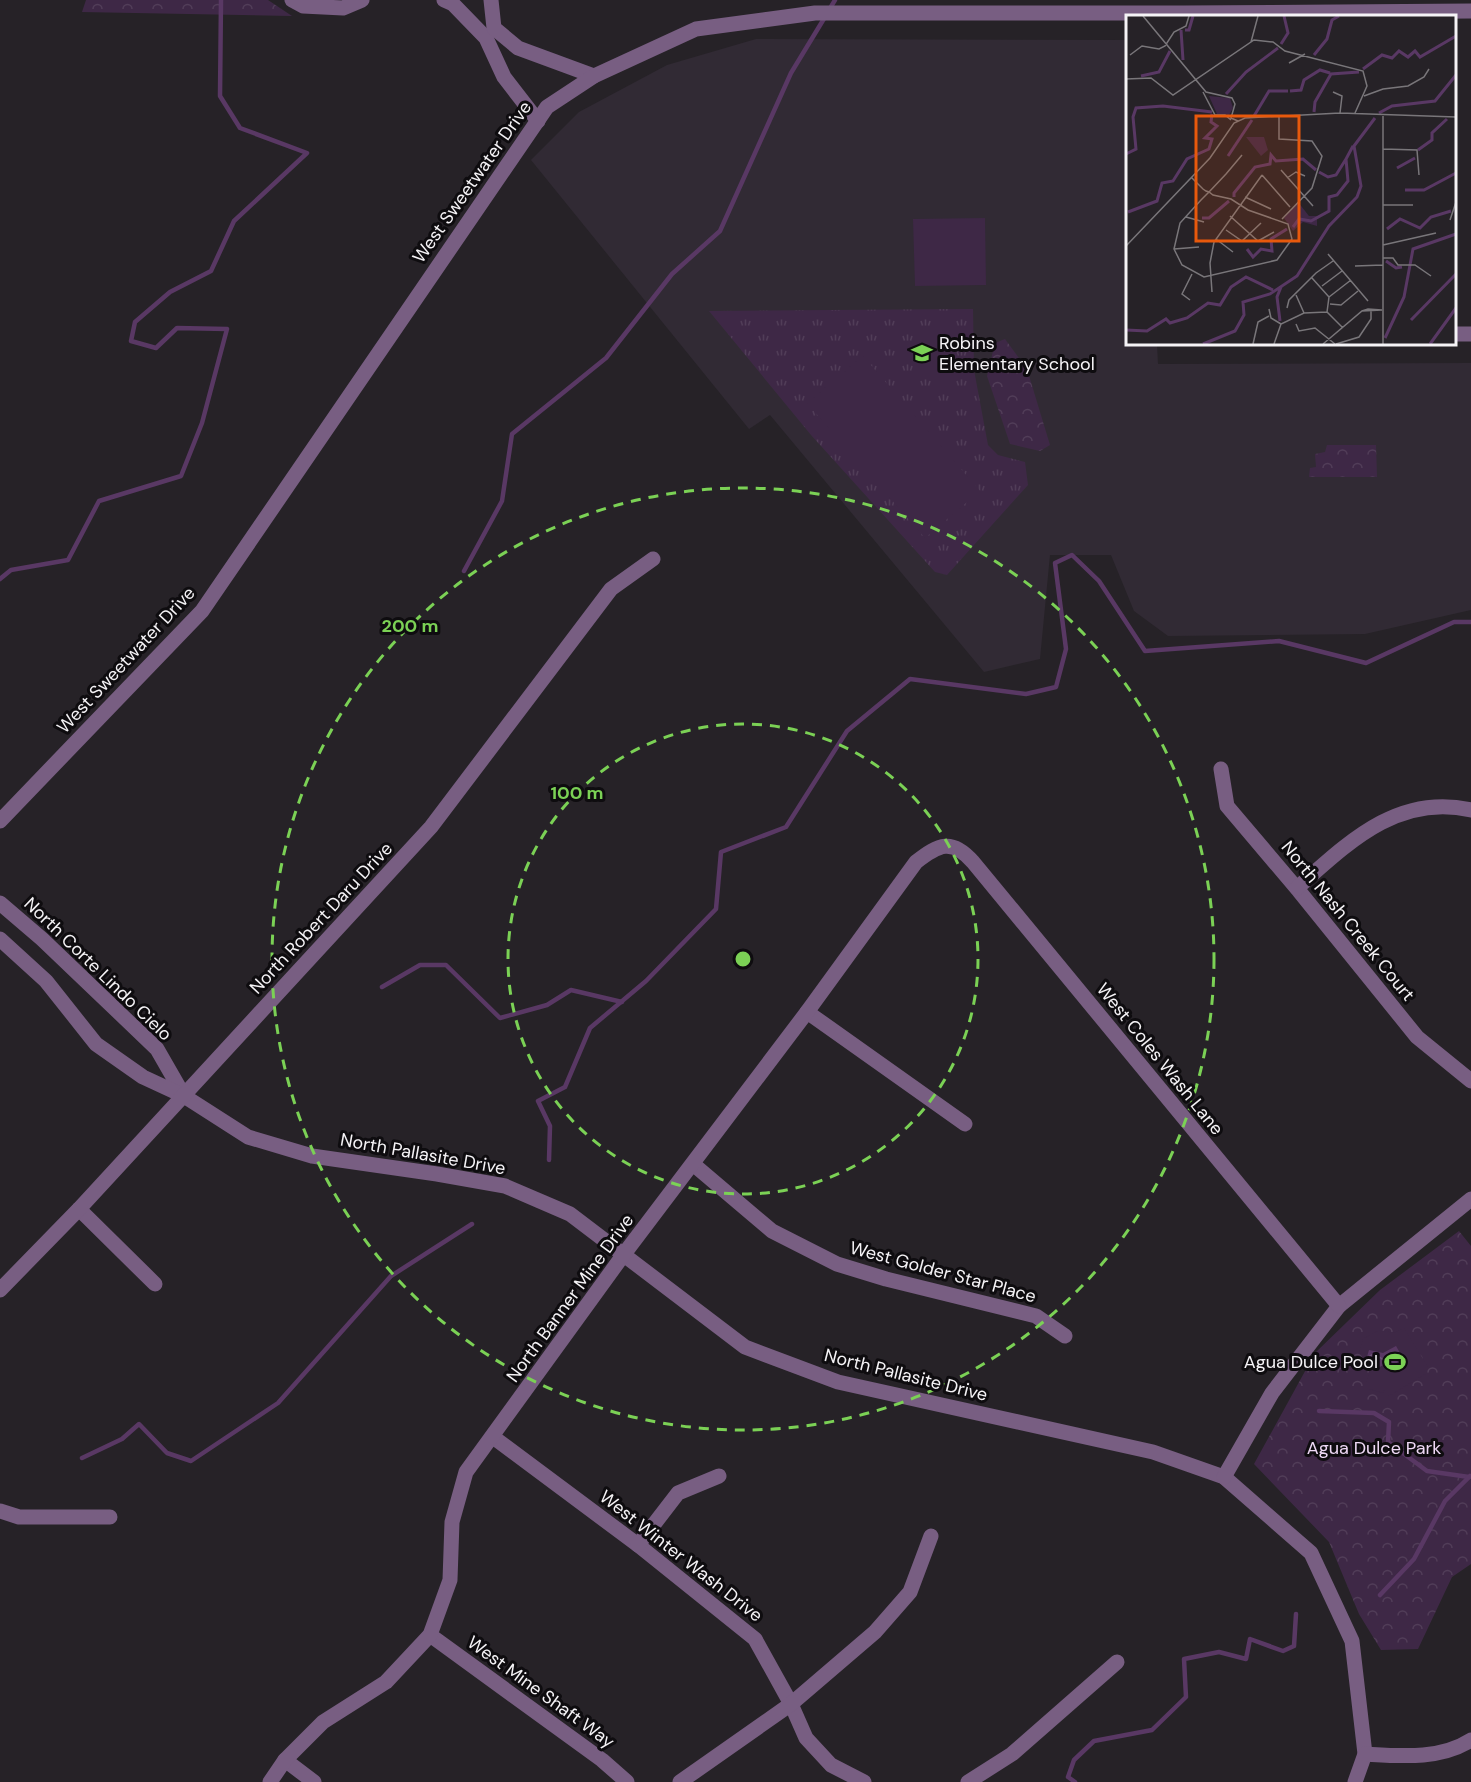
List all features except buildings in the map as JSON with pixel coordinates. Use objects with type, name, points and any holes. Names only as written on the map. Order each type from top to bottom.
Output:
[{"type":"street","points":[[292,0],[303,6],[343,8],[362,0]]},
{"type":"street","points":[[444,0],[453,4],[486,38],[504,77],[538,121]]},
{"type":"street","points":[[491,0],[494,27],[518,48],[594,76]]},
{"type":"street","name":"West Sweetwater Drive","points":[[0,821],[202,611],[547,107],[594,76],[696,28],[815,13],[1183,15],[1471,10]]},
{"type":"street","name":"North Robert Daru Drive","points":[[0,1290],[79,1209],[431,827],[611,589],[653,559]]},
{"type":"street","name":"North Nash Creek Court","points":[[1221,769],[1227,806],[1297,888],[1417,1037],[1471,1081]]},
{"type":"street","points":[[1297,888],[1354,838],[1388,818],[1425,809],[1458,807],[1471,810]]},
{"type":"street","name":"North Banner Mine Drive","points":[[270,1782],[285,1760],[323,1722],[386,1682],[430,1635],[450,1580],[452,1521],[466,1472],[624,1254],[807,1012],[916,862],[944,840]]},
{"type":"street","name":"West Coles Wash Lane","points":[[944,840],[963,851],[973,862],[1339,1306]]},
{"type":"street","name":"North Corte Lindo Cielo","points":[[0,903],[42,939],[157,1049],[184,1096]]},
{"type":"street","name":"North Pallasite Drive","points":[[0,939],[46,981],[96,1044],[144,1077],[184,1096],[248,1137],[312,1156],[505,1186],[570,1214],[745,1347],[828,1378],[1153,1452],[1224,1477]]},
{"type":"street","points":[[807,1012],[965,1124]]},
{"type":"street","name":"West Golder Star Place","points":[[693,1164],[772,1231],[837,1264],[886,1279],[1036,1316],[1065,1336]]},
{"type":"street","points":[[1355,1782],[1365,1754],[1352,1641],[1311,1553],[1224,1477],[1272,1393],[1339,1306],[1471,1199]]},
{"type":"street","points":[[79,1209],[155,1284]]},
{"type":"street","name":"West Winter Wash Drive","points":[[493,1437],[638,1545],[755,1639],[791,1704],[806,1738],[831,1765],[864,1782]]},
{"type":"street","points":[[638,1545],[678,1492],[719,1476]]},
{"type":"street","points":[[0,1511],[19,1517],[110,1517]]},
{"type":"street","points":[[680,1782],[791,1704],[875,1632],[910,1592],[931,1536]]},
{"type":"street","name":"West Mine Shaft Way","points":[[430,1635],[602,1760],[627,1782]]},
{"type":"street","points":[[968,1782],[1012,1754],[1117,1662]]},
{"type":"street","points":[[1365,1754],[1414,1757],[1462,1746],[1471,1740]]},
{"type":"street","points":[[285,1760],[314,1782]]},
{"type":"shaded area","name":"Robins Elementary School","points":[[756,39],[1126,40],[1126,345],[1157,345],[1158,364],[1471,363],[1471,610],[1365,634],[1168,636],[1134,611],[1111,555],[1050,555],[1040,659],[984,672],[770,415],[749,429],[531,160],[579,112],[667,65]]},
{"type":"green space","points":[[86,0],[268,0],[292,16],[82,12]]},
{"type":"green space","points":[[985,218],[986,285],[915,286],[913,219]]},
{"type":"green space","points":[[973,309],[974,370],[988,445],[998,455],[1025,462],[1028,485],[947,575],[935,572],[811,435],[709,311]]},
{"type":"green space","points":[[1005,339],[1027,369],[1050,445],[1040,451],[1010,444],[987,376],[995,343]]},
{"type":"green space","points":[[863,356],[980,491],[925,538],[807,403]]},
{"type":"green space","points":[[1327,445],[1376,445],[1377,477],[1309,477],[1310,468],[1316,467],[1315,454],[1325,452]]},
{"type":"green space","name":"Agua Dulce Park","points":[[1459,1231],[1471,1246],[1471,1564],[1452,1577],[1418,1649],[1381,1650],[1359,1614],[1329,1542],[1254,1464],[1315,1353],[1380,1290]]},
{"type":"green space","name":"Agua Dulce Pool","points":[[1404,1328],[1428,1367],[1424,1370],[1427,1373],[1389,1396],[1384,1390],[1383,1393],[1369,1389],[1369,1384],[1366,1382],[1370,1370],[1359,1351],[1363,1339],[1379,1330],[1394,1333]]},
{"type":"water","name":"Agua Dulce Pool","points":[[1396,1346],[1400,1353],[1397,1364],[1388,1362],[1375,1370],[1367,1357],[1369,1350],[1383,1353]]},
{"type":"waterway","points":[[0,579],[11,570],[68,560],[99,501],[181,476],[202,423],[227,329],[177,328],[156,348],[131,341],[135,322],[170,292],[211,271],[234,221],[307,153],[240,128],[220,96],[221,0]]},
{"type":"waterway","points":[[829,10],[835,0]]},
{"type":"waterway","points":[[464,571],[502,501],[512,434],[606,358],[672,274],[720,231],[791,73],[825,17]]},
{"type":"waterway","points":[[549,1160],[550,1126],[538,1101],[565,1087],[590,1028],[646,981],[716,909],[721,852],[786,827],[847,731],[910,679],[1026,694],[1056,687],[1066,649],[1055,563],[1072,555],[1099,581],[1145,651],[1279,641],[1366,663],[1454,622],[1471,622]]},
{"type":"waterway","points":[[382,987],[420,965],[446,965],[500,1018],[547,1005],[571,990],[622,1002]]},
{"type":"waterway","points":[[82,1458],[122,1439],[139,1424],[167,1453],[191,1461],[278,1403],[391,1276],[472,1224]]},
{"type":"waterway","points":[[1319,1411],[1374,1413],[1389,1422],[1388,1442],[1427,1471],[1469,1477]]},
{"type":"waterway","points":[[1380,1595],[1414,1559],[1445,1501],[1470,1476]]},
{"type":"waterway","points":[[1075,1782],[1068,1777],[1074,1760],[1094,1741],[1152,1730],[1186,1697],[1184,1659],[1219,1652],[1246,1659],[1250,1639],[1283,1651],[1294,1646],[1296,1614]]},
{"type":"place","name":"Robins Elementary School","points":[[922,353]]},
{"type":"place","name":"Agua Dulce Pool","points":[[1395,1362]]}]
